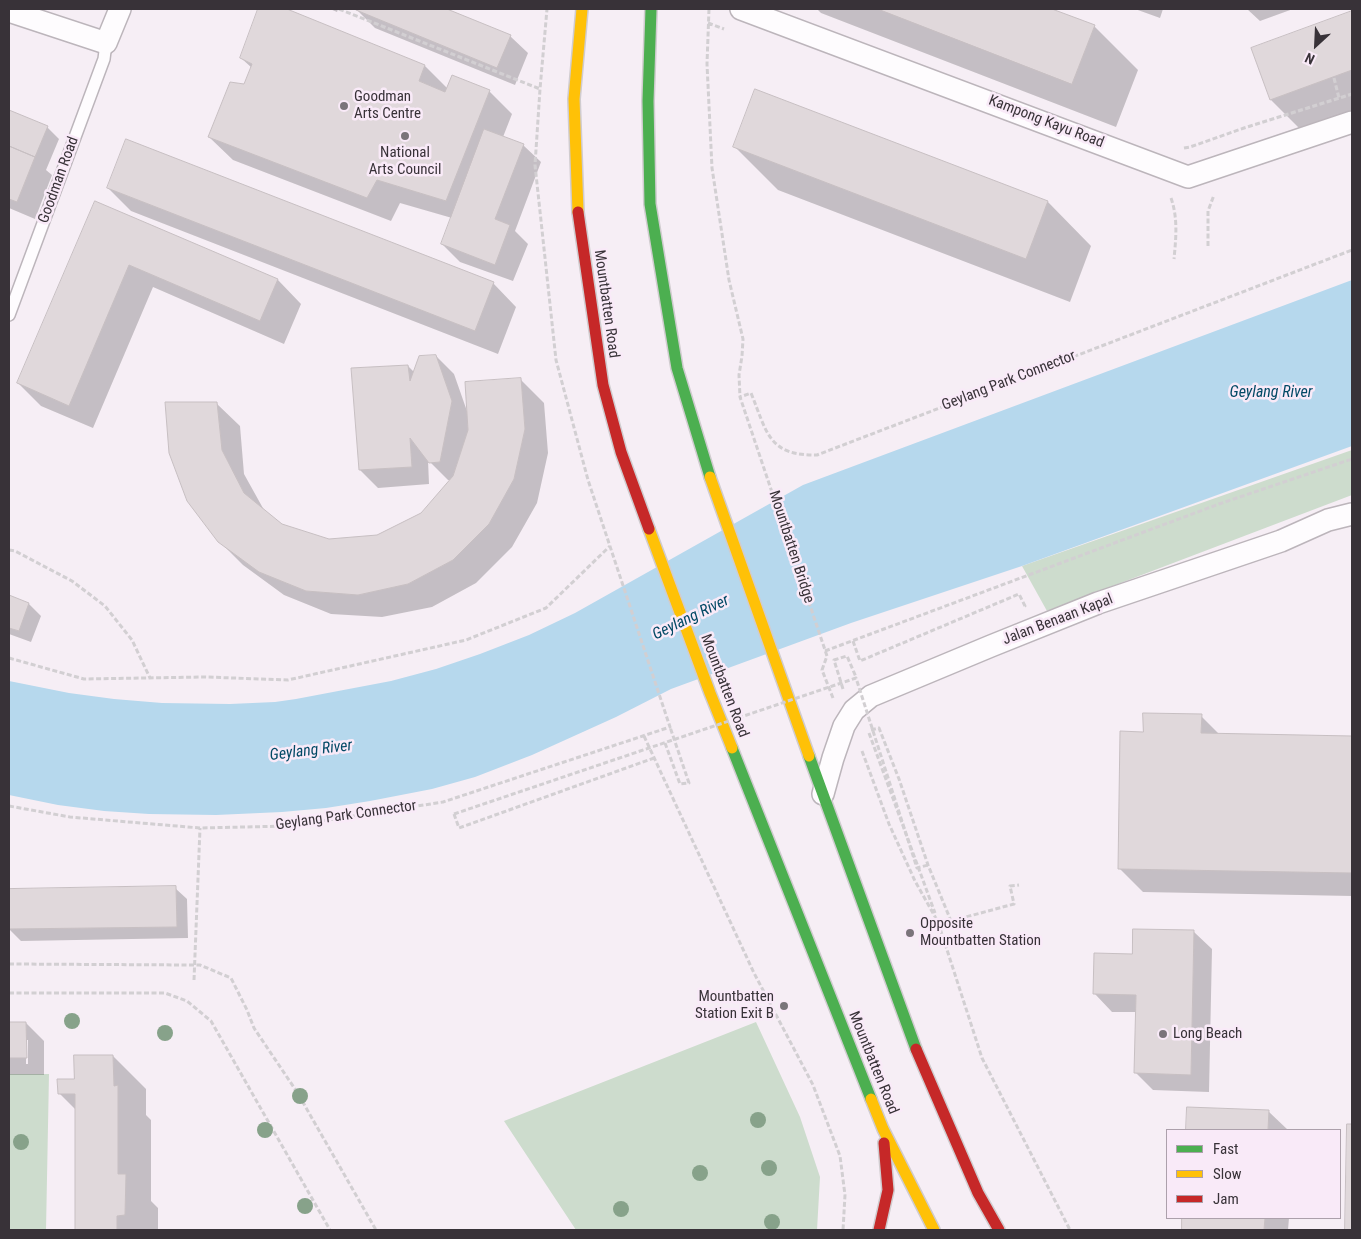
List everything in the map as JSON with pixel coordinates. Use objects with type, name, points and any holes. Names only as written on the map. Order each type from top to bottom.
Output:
[{"type":"main road","name":"Mountbatten Road","points":[[582,9],[574,99],[578,213],[603,385],[622,452],[710,693],[883,1129],[934,1230]]},
{"type":"main road","points":[[651,9],[648,101],[650,204],[677,368],[712,484],[778,672],[918,1054],[978,1193],[1003,1227]]},
{"type":"main road","points":[[879,1230],[888,1190],[883,1129]]},
{"type":"street","name":"Goodman Road","points":[[106,43],[120,9]]},
{"type":"street","name":"Kampong Kayu Road","points":[[741,9],[1188,177],[1352,122]]},
{"type":"street","points":[[9,11],[106,43]]},
{"type":"street","name":"Jalan Benaan Kapal","points":[[824,794],[833,758],[844,726],[854,710],[871,696],[1098,603],[1281,541],[1328,520],[1352,514]]},
{"type":"lane","name":"Goodman Road","points":[[9,316],[104,59],[106,43]]},
{"type":"path","points":[[339,9],[540,89]]},
{"type":"path","points":[[547,9],[535,165],[556,360],[588,480],[689,783],[680,784],[665,743]]},
{"type":"path","points":[[709,9],[707,64],[712,168],[729,280],[743,339],[739,375],[740,397]]},
{"type":"path","points":[[1334,78],[1339,98]]},
{"type":"path","points":[[1182,148],[1352,94]]},
{"type":"path","points":[[1208,246],[1208,211],[1216,190]]},
{"type":"path","points":[[1169,192],[1174,207],[1177,229],[1174,259]]},
{"type":"path","name":"Geylang Park Connector","points":[[740,397],[751,393],[771,440],[780,447],[793,453],[817,455],[1352,250]]},
{"type":"path","name":"Mountbatten Bridge","points":[[740,397],[825,651]]},
{"type":"path","points":[[938,922],[915,881],[889,824],[858,742],[844,726],[836,708],[822,670],[827,656],[825,651],[1219,504],[1352,459]]},
{"type":"path","points":[[9,658],[84,679],[206,676],[288,680],[466,640],[546,608],[611,545]]},
{"type":"path","points":[[9,550],[15,551],[72,581],[105,606],[132,640],[150,678]]},
{"type":"path","points":[[853,641],[860,661],[1019,594],[1025,606]]},
{"type":"path","points":[[845,698],[834,660],[847,656],[856,678],[917,868],[928,865]]},
{"type":"path","points":[[654,758],[459,828],[454,814],[856,678]]},
{"type":"path","name":"Geylang Park Connector","points":[[9,806],[70,817],[200,828],[289,826],[443,802],[670,727]]},
{"type":"path","points":[[951,921],[928,865],[899,779],[879,728],[868,730],[938,922],[982,1058],[1070,1230]]},
{"type":"path","points":[[644,736],[754,974],[813,1085],[840,1156],[845,1196],[843,1230]]},
{"type":"path","points":[[194,980],[200,828]]},
{"type":"path","points":[[938,922],[951,921],[1014,904],[1010,886],[1019,885]]},
{"type":"path","points":[[9,964],[194,964],[231,978],[254,1028],[297,1092],[376,1230]]},
{"type":"path","points":[[9,993],[165,993],[186,1001],[211,1021],[330,1230]]},
{"type":"green space","points":[[1352,450],[1352,495],[1047,611],[1022,566]]},
{"type":"green space","points":[[756,1022],[800,1117],[820,1177],[817,1230],[576,1230],[504,1121]]},
{"type":"green space","points":[[9,1074],[49,1074],[46,1230],[9,1230]]},
{"type":"water","name":"Geylang River","points":[[1352,280],[1352,446],[1022,566],[851,623],[671,689],[616,717],[532,755],[475,777],[432,789],[326,808],[216,815],[104,811],[58,805],[9,795],[9,681],[69,693],[114,699],[162,703],[230,704],[296,699],[391,681],[436,669],[529,635],[575,613],[803,485]]},
{"type":"building","points":[[258,9],[287,9],[425,65],[419,81],[445,92],[452,75],[490,90],[446,201],[377,180],[367,198],[208,137],[230,82],[244,84],[252,64],[240,58]]},
{"type":"building","points":[[356,9],[447,9],[511,35],[497,68]]},
{"type":"building","points":[[878,9],[1052,9],[1095,25],[1072,84]]},
{"type":"building","points":[[1352,11],[1352,70],[1270,100],[1251,48]]},
{"type":"building","points":[[755,89],[1048,201],[1026,259],[733,147]]},
{"type":"building","points":[[9,110],[48,126],[35,157],[9,146]]},
{"type":"building","points":[[484,129],[524,144],[495,219],[510,225],[495,265],[441,244]]},
{"type":"building","points":[[126,139],[494,282],[475,331],[107,188]]},
{"type":"building","points":[[9,146],[35,157],[17,202],[9,199]]},
{"type":"building","points":[[95,201],[278,279],[260,321],[129,265],[69,406],[17,383]]},
{"type":"building","points":[[436,355],[452,401],[440,462],[429,463],[410,438],[412,467],[359,470],[351,368],[408,365],[410,381],[419,356]]},
{"type":"building","points":[[521,378],[525,429],[514,479],[489,524],[453,560],[408,584],[358,595],[306,591],[259,572],[218,542],[187,501],[169,453],[165,402],[217,402],[222,450],[244,493],[282,524],[329,539],[377,535],[421,513],[453,476],[468,430],[465,382]]},
{"type":"building","points":[[9,595],[29,603],[19,631],[9,628]]},
{"type":"building","points":[[1143,713],[1202,714],[1201,733],[1352,736],[1352,873],[1118,869],[1120,731],[1143,732]]},
{"type":"building","points":[[176,886],[177,927],[9,929],[9,889]]},
{"type":"building","name":"Long Beach","points":[[1133,929],[1194,930],[1191,1075],[1134,1073],[1136,995],[1093,994],[1094,953],[1132,954]]},
{"type":"building","points":[[9,1022],[26,1022],[27,1058],[9,1058]]},
{"type":"building","points":[[74,1055],[113,1055],[114,1086],[118,1085],[118,1174],[126,1174],[125,1215],[117,1216],[117,1230],[75,1230],[75,1094],[58,1094],[57,1079],[74,1079]]},
{"type":"building","points":[[1187,1107],[1269,1110],[1268,1129],[1186,1129]]},
{"type":"building","points":[[1347,1124],[1352,1124],[1352,1230],[1345,1230]]},
{"type":"building","points":[[1182,1219],[1265,1219],[1264,1230],[1182,1230]]},
{"type":"traffic: fast","points":[[651,9],[648,101],[650,204],[677,368],[710,477]]},
{"type":"traffic: fast","points":[[732,748],[871,1099]]},
{"type":"traffic: fast","points":[[809,756],[916,1049]]},
{"type":"traffic: slow","points":[[578,212],[574,99],[582,9]]},
{"type":"traffic: slow","points":[[710,477],[809,756]]},
{"type":"traffic: slow","points":[[649,529],[732,748]]},
{"type":"traffic: slow","points":[[871,1099],[883,1129],[934,1230]]},
{"type":"traffic: jam","points":[[578,212],[603,385],[621,452],[649,529]]},
{"type":"traffic: jam","points":[[916,1049],[978,1193],[999,1230]]},
{"type":"traffic: jam","points":[[879,1230],[888,1190],[884,1143]]},
{"type":"place","name":"Goodman Arts Centre","points":[[344,106]]},
{"type":"place","name":"National Arts Council","points":[[405,136]]},
{"type":"place","name":"Opposite Mountbatten Station","points":[[910,933]]},
{"type":"place","name":"Mountbatten Station Exit B","points":[[784,1006]]},
{"type":"place","name":"Long Beach","points":[[1163,1034]]}]
